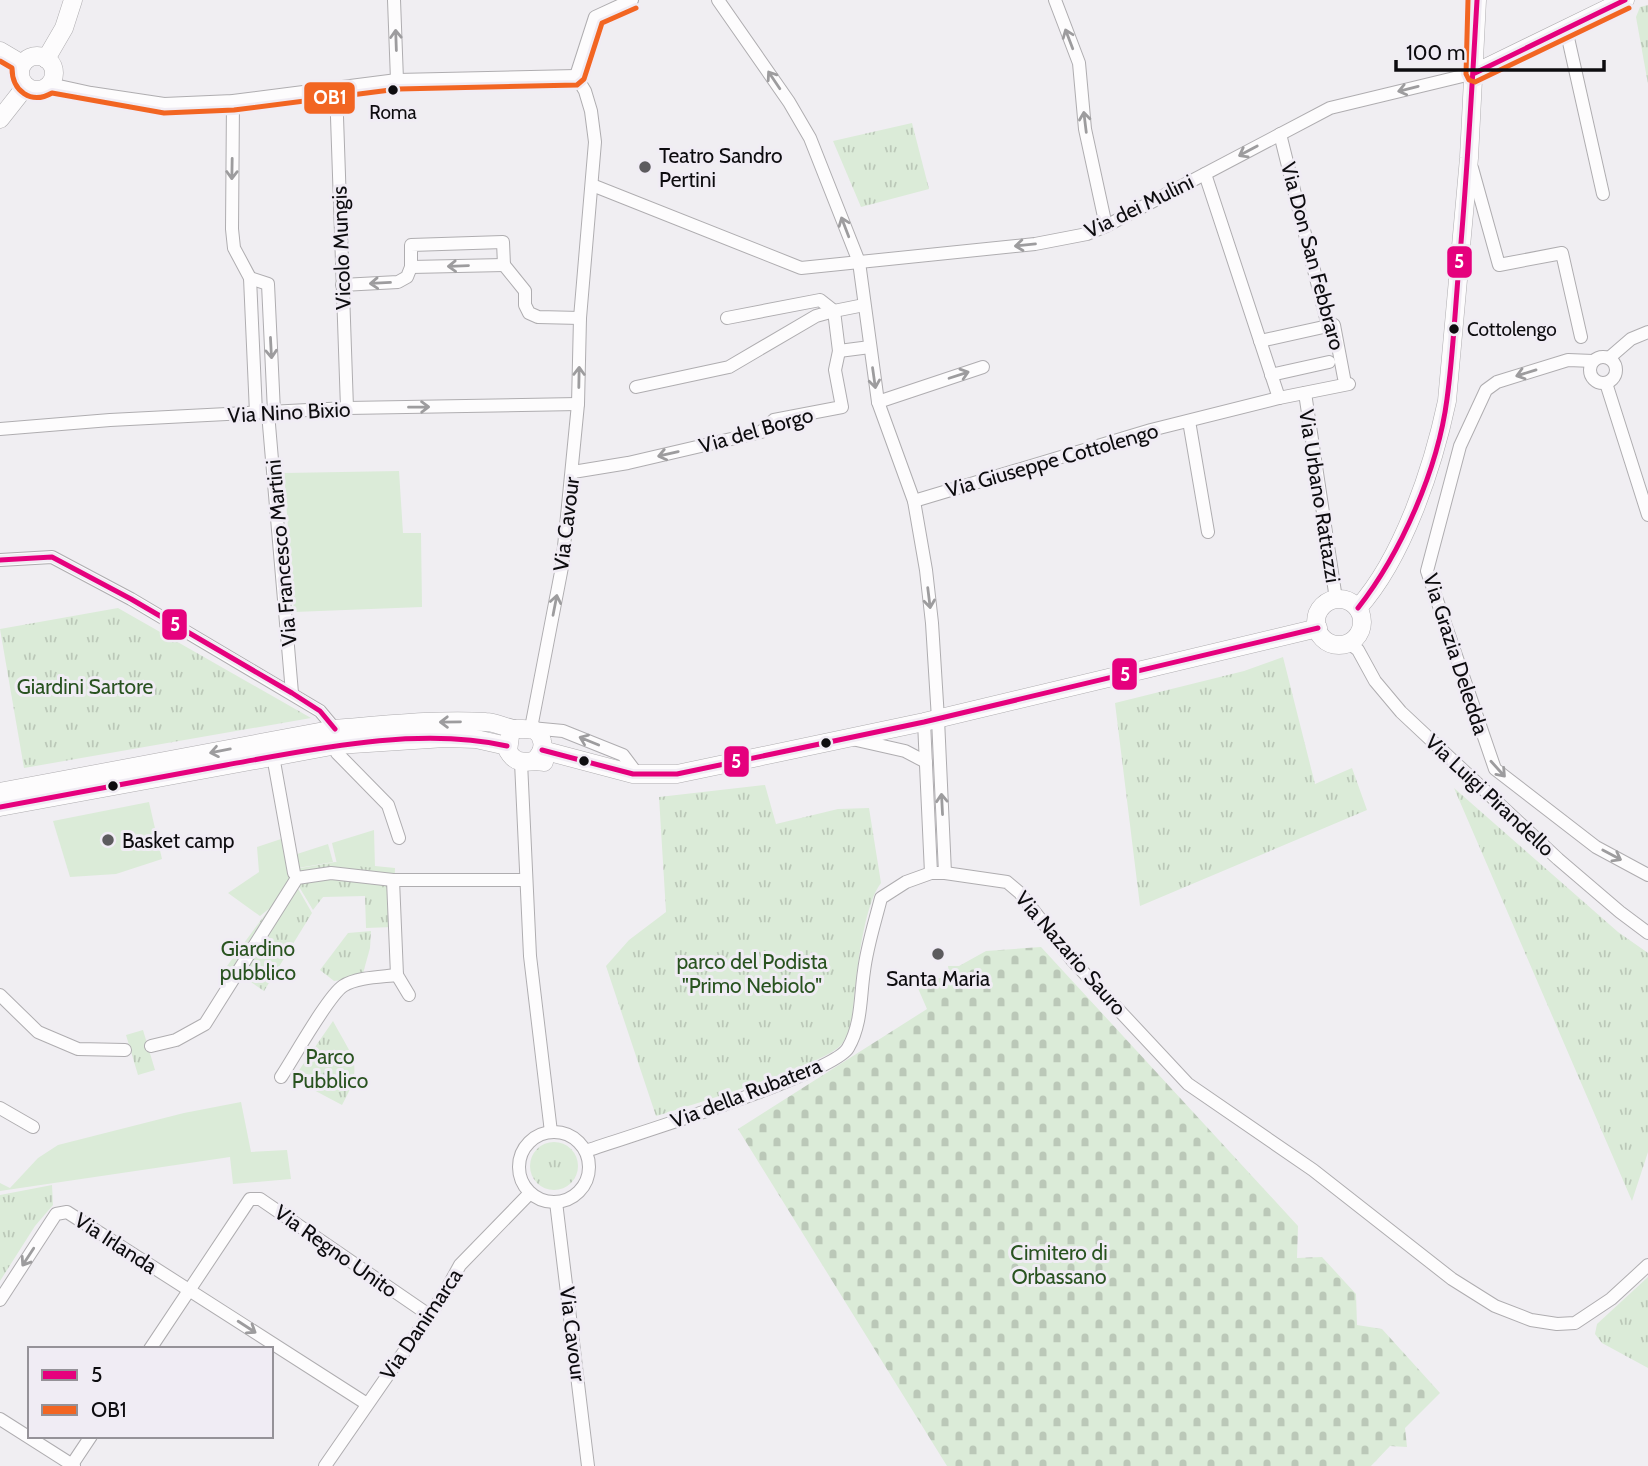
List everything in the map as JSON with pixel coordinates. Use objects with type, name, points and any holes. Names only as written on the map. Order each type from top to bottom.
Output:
[{"type":"street","points":[[46,59],[64,28],[73,0]]},
{"type":"street","points":[[394,0],[397,80]]},
{"type":"street","points":[[50,84],[164,104],[233,100],[397,80],[576,76],[595,17],[632,0]]},
{"type":"street","points":[[718,0],[789,102],[810,138],[859,262],[878,402],[915,501],[932,623],[931,720],[945,873]]},
{"type":"street","points":[[1055,0],[1079,63],[1085,129],[1106,226]]},
{"type":"street","points":[[1358,608],[1379,583],[1408,523],[1440,435],[1447,401],[1469,158],[1477,0]]},
{"type":"street","name":"Via dei Mulini","points":[[592,185],[801,268],[1058,240],[1087,234],[1106,226],[1330,108],[1475,73],[1625,0]]},
{"type":"street","points":[[1566,29],[1603,194]]},
{"type":"street","points":[[0,51],[23,64]]},
{"type":"street","points":[[32,57],[46,59],[54,72],[50,84],[40,90],[32,90],[20,78],[23,64],[32,57]]},
{"type":"street","name":"Via Cavour","points":[[524,729],[562,566],[573,472],[580,318],[595,142],[591,111],[585,91],[576,76]]},
{"type":"street","points":[[0,119],[26,86]]},
{"type":"street","name":"Vicolo Mungis","points":[[335,88],[349,409]]},
{"type":"street","name":"Via Francesco Martini","points":[[233,100],[232,229],[234,248],[250,278],[266,413],[292,693]]},
{"type":"street","name":"Via Don San Febbraro","points":[[1280,134],[1328,326],[1334,325],[1347,381]]},
{"type":"street","points":[[1469,158],[1499,265],[1562,253],[1581,337]]},
{"type":"street","points":[[1205,174],[1279,398]]},
{"type":"street","points":[[342,285],[398,282],[407,277],[411,267],[411,245],[503,242],[504,265],[525,291],[525,306],[529,313],[538,317],[580,318]]},
{"type":"street","points":[[411,267],[504,265]]},
{"type":"street","points":[[727,318],[815,300],[825,302],[834,311],[839,351],[870,347]]},
{"type":"street","points":[[636,387],[729,367],[816,316],[863,305]]},
{"type":"street","points":[[1260,341],[1328,326]]},
{"type":"street","points":[[1609,358],[1631,339],[1648,332]]},
{"type":"street","name":"Via del Borgo","points":[[573,472],[615,466],[761,432],[774,420],[842,407],[835,370],[839,351]]},
{"type":"street","points":[[1601,356],[1609,358],[1615,365],[1616,374],[1606,383],[1598,382],[1591,376],[1593,361],[1601,356]]},
{"type":"street","name":"Via Grazia Deledda","points":[[1593,361],[1568,360],[1497,382],[1486,390],[1460,446],[1427,571],[1495,769],[1595,847],[1648,874]]},
{"type":"street","points":[[1271,375],[1329,362]]},
{"type":"street","points":[[878,402],[983,367]]},
{"type":"street","name":"Via Giuseppe Cottolengo","points":[[915,501],[1152,430],[1347,381]]},
{"type":"street","points":[[1606,383],[1648,515]]},
{"type":"street","name":"Via Urbano Rattazzi","points":[[1305,393],[1336,599]]},
{"type":"street","name":"Via Nino Bixio","points":[[0,429],[110,420],[349,409],[578,404]]},
{"type":"street","name":"Via Giuseppe Cottolengo","points":[[1189,421],[1208,532]]},
{"type":"street","points":[[0,560],[52,557],[131,599],[320,711],[336,737],[337,753],[341,759],[388,805],[399,838]]},
{"type":"street","points":[[1336,599],[1346,600],[1358,608],[1362,625],[1358,636],[1349,643],[1331,643],[1322,637],[1318,628],[1319,612],[1327,603],[1336,599]]},
{"type":"street","points":[[524,729],[509,737],[507,746],[511,756],[533,757],[638,775],[677,774],[931,720],[1318,628]]},
{"type":"street","name":"Via Luigi Pirandello","points":[[1349,643],[1358,650],[1375,681],[1401,712],[1558,859],[1648,933]]},
{"type":"street","points":[[931,720],[926,762],[931,873]]},
{"type":"street","points":[[1,800],[336,737],[478,722],[524,729],[564,731],[623,755],[638,775]]},
{"type":"street","points":[[524,729],[541,737],[533,757],[525,880],[530,956],[551,1132]]},
{"type":"street","points":[[1,800],[273,756],[336,737],[476,739],[507,746]]},
{"type":"street","points":[[849,738],[905,751],[926,762]]},
{"type":"street","points":[[273,756],[294,873]]},
{"type":"street","points":[[533,757],[639,788],[660,784],[677,774]]},
{"type":"street","points":[[151,1046],[176,1040],[205,1024],[297,878],[331,873],[393,880],[525,880]]},
{"type":"street","name":"Via della Rubatera","points":[[586,1151],[730,1103],[817,1069],[847,1051],[859,1019],[864,970],[881,898],[906,882],[931,873],[945,873]]},
{"type":"street","name":"Via Nazario Sauro","points":[[945,873],[1007,882],[1020,893],[1072,960],[1188,1084],[1313,1170],[1452,1279],[1495,1306],[1531,1321],[1550,1324],[1575,1323],[1611,1299],[1648,1265]]},
{"type":"street","points":[[393,880],[397,975],[409,995]]},
{"type":"street","points":[[281,1077],[342,986],[356,981],[397,975]]},
{"type":"street","points":[[0,995],[38,1032],[79,1049],[125,1050]]},
{"type":"street","points":[[0,1108],[33,1128]]},
{"type":"street","points":[[551,1132],[572,1136],[586,1151],[589,1174],[585,1185],[577,1194],[556,1202],[538,1198],[530,1193],[520,1173],[520,1161],[524,1151],[540,1135],[551,1132]]},
{"type":"street","name":"Via Danimarca","points":[[325,1466],[429,1315],[460,1265],[530,1193]]},
{"type":"street","name":"Via Regno Unito","points":[[151,1347],[250,1199],[260,1199],[429,1315]]},
{"type":"street","name":"Via Cavour","points":[[556,1202],[588,1466]]},
{"type":"street","name":"Via Irlanda","points":[[0,1300],[56,1214],[67,1212],[367,1404]]},
{"type":"street","points":[[0,1419],[28,1437]]},
{"type":"street","points":[[29,1438],[72,1466],[90,1438]]},
{"type":"green space","points":[[1648,5],[1648,84],[1636,17],[1640,7]]},
{"type":"green space","points":[[912,123],[929,189],[861,207],[833,141]]},
{"type":"green space","points":[[399,471],[403,533],[421,533],[422,607],[294,612],[284,473]]},
{"type":"green space","name":"Giardini Sartore","points":[[118,608],[311,718],[24,768],[0,629]]},
{"type":"green space","points":[[1283,657],[1315,784],[1352,768],[1367,810],[1140,906],[1115,703],[1244,671]]},
{"type":"green space","name":"parco del Podista \"Primo Nebiolo\"","points":[[765,785],[776,824],[838,809],[869,808],[881,883],[871,903],[864,929],[849,1030],[842,1044],[811,1062],[755,1084],[656,1116],[606,966],[629,940],[666,912],[659,797]]},
{"type":"green space","points":[[1454,788],[1618,932],[1648,953],[1648,1152],[1632,1201]]},
{"type":"green space","name":"Basket camp","points":[[149,802],[162,859],[116,874],[70,877],[53,821]]},
{"type":"green space","points":[[374,830],[375,868],[337,864],[332,843]]},
{"type":"green space","points":[[281,839],[291,877],[275,904],[260,916],[228,893],[259,872],[257,847]]},
{"type":"green space","points":[[328,844],[333,862],[298,868],[294,855]]},
{"type":"green space","points":[[335,862],[395,868],[393,927],[366,928],[365,896],[323,897],[313,910],[289,870]]},
{"type":"green space","name":"Giardino pubblico","points":[[292,878],[312,913],[264,991],[227,966]]},
{"type":"green space","points":[[371,931],[370,948],[362,977],[334,981],[320,970],[348,933]]},
{"type":"green space","name":"Cimitero di Orbassano","points":[[1041,947],[1298,1226],[1297,1258],[1322,1257],[1356,1294],[1357,1325],[1382,1329],[1440,1393],[1405,1428],[1407,1447],[1390,1446],[1371,1466],[947,1466],[738,1129],[927,1009],[917,986],[927,980],[949,977],[948,966],[959,966],[986,951]]},
{"type":"green space","name":"Parco Pubblico","points":[[333,1021],[351,1053],[355,1070],[342,1105],[293,1079]]},
{"type":"green space","points":[[143,1030],[155,1070],[138,1075],[126,1035]]},
{"type":"green space","points":[[241,1102],[251,1152],[287,1150],[291,1179],[233,1184],[230,1157],[0,1191],[0,1183],[10,1188],[38,1158],[58,1145],[184,1113]]},
{"type":"green space","points":[[554,1142],[571,1149],[578,1166],[571,1183],[554,1190],[537,1183],[530,1166],[537,1149]]},
{"type":"green space","points":[[52,1185],[53,1205],[35,1226],[0,1281],[0,1195]]},
{"type":"green space","points":[[1648,1277],[1648,1368],[1602,1343],[1595,1334],[1597,1324]]},
{"type":"transit line","name":"OB1","points":[[1468,0],[1466,74],[1469,80],[1475,82],[1629,8]]},
{"type":"transit line","name":"5","points":[[1358,608],[1403,536],[1426,481],[1442,426],[1454,332],[1477,0]]},
{"type":"transit line","name":"5","points":[[1475,73],[1625,0]]},
{"type":"transit line","name":"OB1","points":[[0,61],[12,68],[15,83],[24,94],[30,96],[52,93],[164,113],[234,110],[398,89],[577,85],[584,79],[602,23],[636,8]]},
{"type":"transit line","name":"5","points":[[0,560],[52,557],[131,599],[292,693],[320,711],[335,729]]},
{"type":"transit line","name":"5","points":[[542,750],[633,774],[677,774],[924,722],[1318,628]]},
{"type":"transit line","name":"5","points":[[0,807],[295,752],[366,742],[438,738],[507,746]]},
{"type":"place","name":"Roma","points":[[393,90]]},
{"type":"place","name":"Teatro Sandro Pertini","points":[[645,167]]},
{"type":"place","name":"Cottolengo","points":[[1454,329]]},
{"type":"place","name":"Basket camp","points":[[108,840]]},
{"type":"place","name":"Santa Maria","points":[[938,954]]}]
